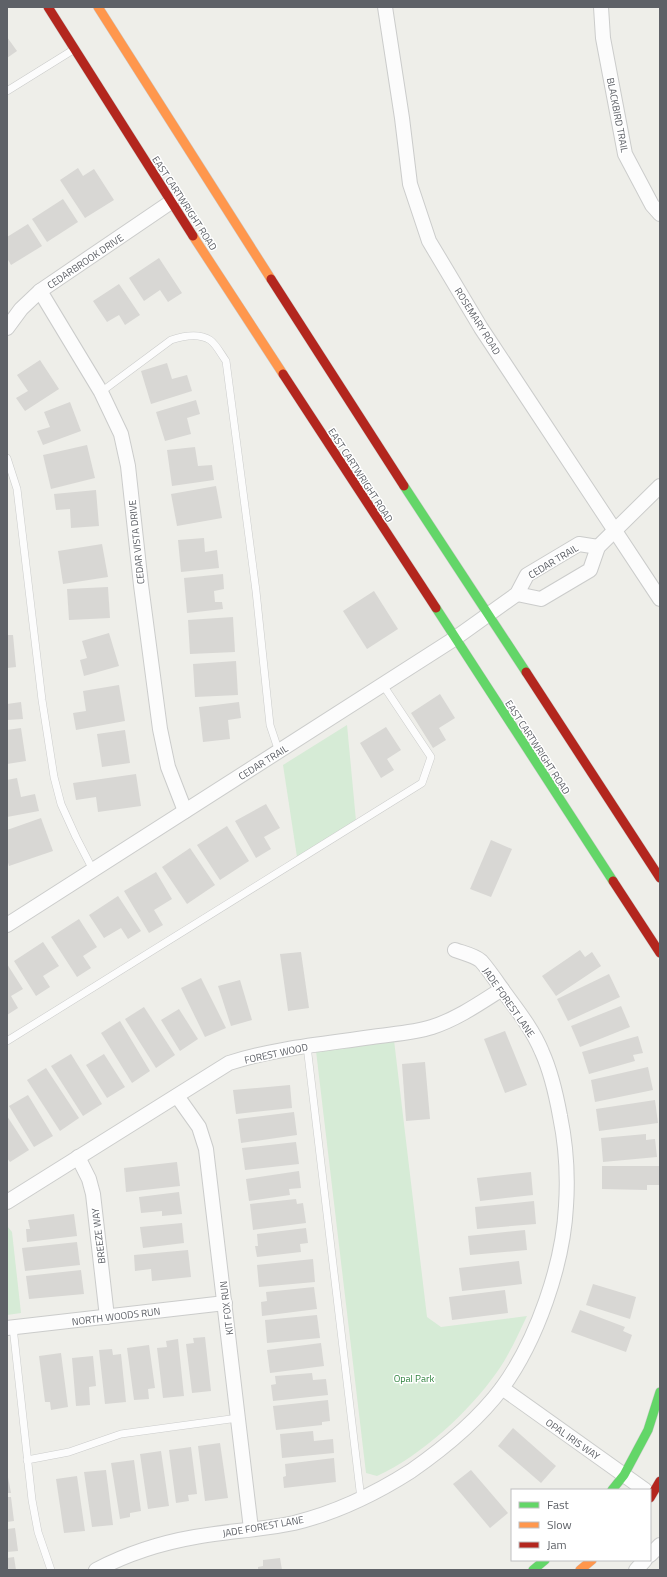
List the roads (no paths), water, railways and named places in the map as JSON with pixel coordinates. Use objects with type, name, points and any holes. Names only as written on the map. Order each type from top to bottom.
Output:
[{"type":"main road","name":"EAST CARTWRIGHT ROAD","points":[[48,7],[171,202],[454,639],[660,953]]},
{"type":"main road","points":[[98,7],[350,403],[660,878]]},
{"type":"main road","points":[[613,1489],[624,1475],[648,1430],[660,1392]]},
{"type":"main road","points":[[652,1496],[660,1481]]},
{"type":"main road","points":[[533,1570],[544,1561]]},
{"type":"main road","points":[[580,1570],[591,1561]]},
{"type":"street","name":"ROSEMARY ROAD","points":[[385,7],[402,118],[410,184],[429,241],[481,328],[660,599]]},
{"type":"street","name":"BLACKBIRD TRAIL","points":[[601,7],[604,38],[625,154],[652,205],[660,214]]},
{"type":"street","name":"CEDARBROOK DRIVE","points":[[7,328],[21,310],[40,291],[171,202]]},
{"type":"street","name":"CEDAR VISTA DRIVE","points":[[40,291],[101,392],[121,434],[128,466],[141,585],[160,729],[168,767],[185,811]]},
{"type":"street","points":[[517,594],[541,599],[590,570],[598,548],[660,486]]},
{"type":"street","name":"CEDAR TRAIL","points":[[7,925],[454,639],[517,594],[526,576],[579,544],[598,548]]},
{"type":"street","name":"JADE FOREST LANE","points":[[96,1570],[133,1553],[162,1544],[195,1537],[294,1522],[326,1513],[361,1499],[393,1482],[434,1455],[475,1418],[502,1388],[528,1347],[543,1310],[560,1253],[566,1207],[566,1167],[563,1134],[555,1091],[542,1052],[528,1026],[480,961],[455,950]]},
{"type":"street","name":"FOREST WOOD","points":[[7,1202],[229,1064],[255,1055],[432,1027],[455,1017],[502,989]]},
{"type":"street","name":"KIT FOX RUN","points":[[177,1096],[199,1127],[206,1149],[251,1529]]},
{"type":"street","name":"BREEZE WAY","points":[[78,1157],[89,1179],[93,1194],[107,1317]]},
{"type":"street","name":"NORTH WOODS RUN","points":[[10,1328],[225,1303]]},
{"type":"street","name":"OPAL IRIS WAY","points":[[502,1388],[643,1489]]},
{"type":"street","points":[[651,1554],[660,1545]]},
{"type":"street","points":[[636,1570],[644,1561]]},
{"type":"lane","points":[[7,91],[74,49]]},
{"type":"lane","points":[[101,392],[171,340],[184,335],[210,340],[226,361],[256,591],[270,725],[279,752]]},
{"type":"lane","points":[[7,458],[17,489],[42,700],[54,777],[61,804],[93,870]]},
{"type":"lane","points":[[7,1041],[422,782],[431,757],[383,685]]},
{"type":"lane","points":[[307,1046],[361,1499]]},
{"type":"lane","points":[[10,1328],[38,1532],[51,1570]]},
{"type":"lane","points":[[27,1460],[69,1452],[121,1434],[238,1418]]},
{"type":"park label","name":"Opal Park","points":[[414,1378]]}]
